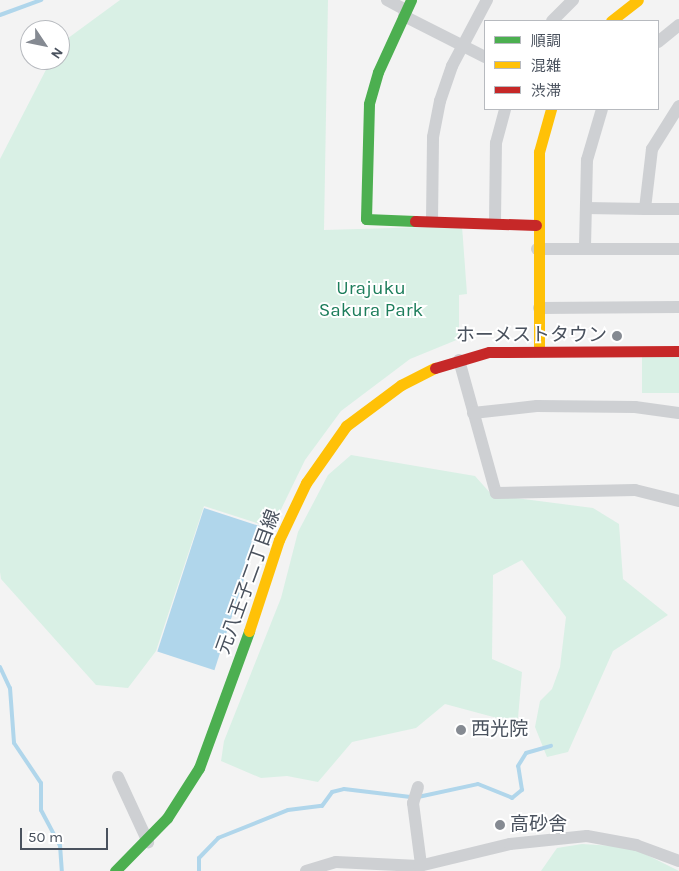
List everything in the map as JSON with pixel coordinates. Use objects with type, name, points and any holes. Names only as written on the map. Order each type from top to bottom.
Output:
[{"type":"street","points":[[387,0],[407,9],[462,45],[484,56]]},
{"type":"street","points":[[432,221],[433,137],[440,102],[462,45],[487,0]]},
{"type":"street","points":[[553,20],[573,0]]},
{"type":"street","points":[[612,20],[638,0]]},
{"type":"street","points":[[407,9],[369,104],[366,219],[495,222],[536,225]]},
{"type":"street","points":[[659,41],[679,26]]},
{"type":"street","points":[[645,209],[652,149],[679,106]]},
{"type":"street","points":[[495,222],[496,143],[505,110]]},
{"type":"street","points":[[539,349],[536,225],[539,152],[551,110]]},
{"type":"street","points":[[585,247],[590,143],[602,110]]},
{"type":"street","points":[[586,208],[679,209]]},
{"type":"street","points":[[537,250],[585,247],[679,249]]},
{"type":"street","points":[[539,308],[679,307]]},
{"type":"street","name":"元八王子二丁目線","points":[[115,871],[148,842],[186,788],[219,721],[279,540],[306,483],[346,426],[401,385],[459,360],[489,352],[539,349],[679,351]]},
{"type":"street","points":[[459,360],[496,493],[635,490],[679,501]]},
{"type":"street","points":[[473,413],[537,406],[635,406],[679,412]]},
{"type":"street","points":[[118,777],[148,842]]},
{"type":"street","points":[[416,793],[421,865]]},
{"type":"street","points":[[306,871],[336,862],[421,865],[510,844],[587,836],[636,845],[679,861]]},
{"type":"green space","name":"Urajuku Sakura Park","points":[[120,0],[328,0],[324,230],[462,226],[467,294],[459,295],[459,339],[410,359],[341,411],[305,460],[272,528],[204,506],[156,651],[128,688],[96,685],[1,579],[0,572],[0,159],[46,70],[70,70],[70,37]]},
{"type":"green space","points":[[642,357],[679,357],[679,393],[642,393]]},
{"type":"green space","points":[[351,455],[475,476],[492,495],[593,508],[619,524],[623,579],[668,615],[613,651],[568,752],[547,757],[535,727],[540,701],[552,689],[560,667],[566,617],[522,560],[493,575],[492,659],[522,672],[518,718],[497,718],[445,704],[416,728],[352,742],[318,782],[287,776],[261,778],[221,761],[224,741],[281,598],[298,532],[328,475]]},
{"type":"green space","points":[[582,844],[631,847],[679,871],[541,871],[557,848]]},
{"type":"water","points":[[204,508],[261,527],[214,670],[157,652]]},
{"type":"waterway","points":[[0,15],[41,0]]},
{"type":"waterway","points":[[0,667],[10,688],[14,743],[41,783],[41,810],[60,845],[62,871]]},
{"type":"waterway","points":[[418,797],[478,784],[512,798],[522,790],[518,766],[526,753],[551,746]]},
{"type":"waterway","points":[[199,871],[199,858],[218,838],[288,810],[322,806],[332,792],[344,789],[411,797]]},
{"type":"traffic: fast","points":[[411,0],[378,72],[369,104],[366,219],[415,221]]},
{"type":"traffic: fast","points":[[115,871],[167,818],[199,768],[249,631]]},
{"type":"traffic: slow","points":[[612,20],[638,0]]},
{"type":"traffic: slow","points":[[539,349],[539,152],[551,110]]},
{"type":"traffic: slow","points":[[249,631],[279,540],[306,483],[346,426],[401,385],[435,368]]},
{"type":"traffic: jam","points":[[415,221],[536,225]]},
{"type":"traffic: jam","points":[[435,368],[489,352],[679,351]]},
{"type":"place","name":"ホーメストタウン","points":[[617,336]]},
{"type":"place","name":"西光院","points":[[461,730]]},
{"type":"place","name":"高砂舎","points":[[500,825]]}]
